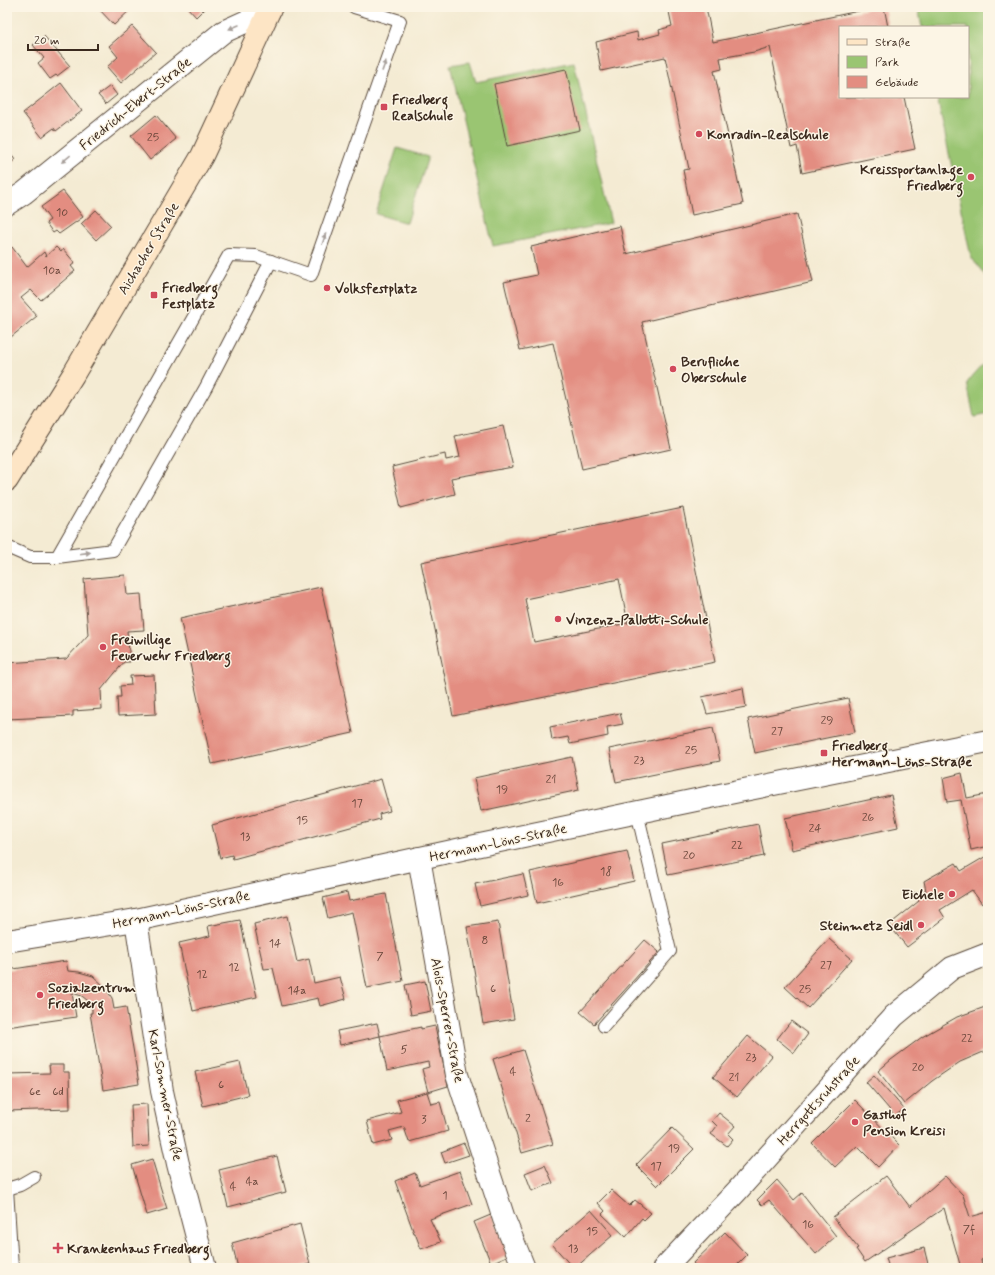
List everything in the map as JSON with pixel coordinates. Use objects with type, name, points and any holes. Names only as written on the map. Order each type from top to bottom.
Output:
[{"type":"main road","name":"Aichacher Straße","points":[[7,480],[77,368],[202,156],[270,9]]},
{"type":"street","name":"Friedrich-Ebert-Straße","points":[[7,204],[24,193],[223,32],[270,9]]},
{"type":"street","name":"Hermann-Löns-Straße","points":[[7,941],[136,920],[637,812],[988,741]]},
{"type":"street","name":"Alois-Sperrer-Straße","points":[[419,858],[457,1075],[504,1219],[524,1268]]},
{"type":"street","name":"Karl-Sommer-Straße","points":[[136,920],[162,1091],[178,1164],[205,1268]]},
{"type":"street","name":"Herrgottsruhstraße","points":[[664,1268],[737,1191],[894,1016],[952,968],[988,954]]},
{"type":"lane","points":[[57,556],[228,255],[256,256],[311,276],[400,21],[354,7]]},
{"type":"lane","points":[[7,547],[30,556],[57,556],[113,550],[206,387],[270,261]]},
{"type":"lane","points":[[604,1026],[670,951],[637,812]]},
{"type":"lane","points":[[12,1268],[7,1189],[20,1185],[34,1177]]},
{"type":"green space","name":"Kreissportanlage Friedberg","points":[[918,7],[988,7],[988,279],[971,257],[937,98],[969,98],[969,26],[922,26]]},
{"type":"green space","points":[[470,62],[476,82],[574,62],[611,223],[493,246],[450,65]]},
{"type":"green space","points":[[397,148],[428,157],[407,223],[376,214]]},
{"type":"green space","points":[[988,359],[988,414],[974,417],[967,383]]},
{"type":"building","points":[[97,7],[131,7],[132,8],[114,25]]},
{"type":"building","points":[[187,7],[206,7],[196,17]]},
{"type":"building","points":[[668,7],[706,7],[713,42],[877,7],[884,7],[888,26],[839,26],[839,98],[904,98],[915,149],[802,173],[797,146],[791,148],[770,47],[754,52],[720,58],[722,69],[714,71],[743,204],[692,215],[683,170],[689,169],[665,57],[601,71],[596,42],[637,32],[638,40],[660,34],[659,30],[672,26]]},
{"type":"building","points":[[132,26],[156,52],[121,83],[107,67],[118,57],[109,46]]},
{"type":"building","points":[[44,36],[70,66],[57,76],[56,75],[50,79],[38,63],[44,58],[33,45]]},
{"type":"building","points":[[566,69],[580,130],[507,146],[494,84]]},
{"type":"building","points":[[61,83],[82,111],[56,131],[54,128],[42,137],[23,113]]},
{"type":"building","points":[[110,86],[117,95],[106,104],[98,95]]},
{"type":"building","points":[[156,115],[176,139],[150,160],[131,136]]},
{"type":"building","points":[[7,148],[15,160],[7,165]]},
{"type":"building","points":[[63,191],[83,217],[59,234],[56,231],[53,233],[46,223],[50,220],[41,207]]},
{"type":"building","points":[[96,210],[111,226],[96,240],[81,224]]},
{"type":"building","points":[[797,214],[813,282],[642,322],[671,449],[582,469],[553,343],[520,350],[504,282],[537,275],[531,247],[620,226],[626,254]]},
{"type":"building","points":[[12,247],[27,267],[44,252],[46,256],[56,247],[61,252],[63,249],[75,263],[71,266],[75,271],[41,300],[31,290],[21,298],[37,316],[11,337],[7,332],[7,288],[10,285],[7,282],[7,251]]},
{"type":"building","points":[[503,426],[513,467],[451,478],[455,494],[401,508],[392,467],[445,454],[446,460],[460,457],[455,436]]},
{"type":"building","points":[[683,508],[715,662],[453,716],[421,562]],"holes":[[[619,579],[628,623],[534,642],[525,599]]]},
{"type":"building","name":"Freiwillige Feuerwehr Friedberg","points":[[125,575],[127,595],[141,594],[144,630],[127,631],[130,662],[124,662],[101,690],[102,709],[73,711],[73,716],[7,719],[7,663],[66,659],[88,635],[84,579]]},
{"type":"building","points":[[321,587],[353,733],[212,764],[180,618]]},
{"type":"building","points":[[154,675],[156,714],[118,716],[117,697],[121,697],[120,686],[131,685],[130,676]]},
{"type":"building","points":[[743,688],[746,707],[707,714],[702,697]]},
{"type":"building","points":[[848,698],[855,732],[755,753],[748,719]]},
{"type":"building","points":[[620,713],[623,724],[607,727],[608,736],[570,744],[568,737],[552,740],[550,727]]},
{"type":"building","points":[[713,728],[720,761],[616,782],[609,749]]},
{"type":"building","points":[[572,757],[579,790],[481,811],[474,778]]},
{"type":"building","points":[[962,773],[967,798],[988,794],[988,846],[971,850],[961,800],[947,802],[943,778]]},
{"type":"building","points":[[381,779],[390,811],[379,814],[380,819],[233,859],[232,855],[220,858],[212,825]]},
{"type":"building","points":[[891,795],[898,827],[792,850],[785,818]]},
{"type":"building","points":[[758,824],[764,856],[668,875],[662,844]]},
{"type":"building","points":[[627,851],[634,881],[537,903],[530,872]]},
{"type":"building","points":[[988,855],[988,900],[982,904],[972,890],[940,910],[945,918],[907,947],[889,925],[919,901],[913,893],[926,891],[924,881],[956,863],[961,871]]},
{"type":"building","points":[[523,874],[528,895],[480,906],[475,884]]},
{"type":"building","points":[[347,892],[349,901],[386,894],[403,981],[367,988],[352,912],[328,918],[323,898]]},
{"type":"building","points":[[287,916],[297,962],[309,959],[314,983],[340,977],[346,999],[320,1006],[318,998],[282,1006],[273,968],[264,969],[254,924]]},
{"type":"building","points":[[240,920],[257,997],[193,1011],[179,943],[210,936],[208,926]]},
{"type":"building","points":[[498,922],[514,1019],[483,1024],[467,927]]},
{"type":"building","points":[[829,939],[852,959],[808,1008],[785,987]]},
{"type":"building","points":[[645,940],[659,952],[594,1024],[580,1012]]},
{"type":"building","name":"Sozialzentrum Friedberg","points":[[66,961],[68,971],[93,976],[104,986],[112,998],[114,1009],[126,1007],[139,1084],[103,1090],[90,1013],[92,1013],[92,1008],[88,1001],[82,996],[72,993],[76,1017],[7,1027],[7,970]]},
{"type":"building","points":[[425,981],[431,1011],[411,1015],[405,985]]},
{"type":"building","points":[[988,1006],[988,1050],[960,1062],[932,1081],[904,1104],[878,1071],[922,1037],[957,1017]]},
{"type":"building","points":[[791,1021],[808,1034],[794,1053],[777,1039]]},
{"type":"building","points":[[377,1023],[380,1036],[340,1045],[337,1031]]},
{"type":"building","points":[[435,1026],[448,1086],[428,1092],[422,1069],[429,1067],[428,1062],[387,1071],[380,1036],[421,1027],[421,1029]]},
{"type":"building","points":[[748,1036],[772,1056],[737,1097],[713,1077]]},
{"type":"building","points":[[523,1050],[553,1144],[522,1153],[493,1059]]},
{"type":"building","points":[[240,1062],[248,1095],[203,1106],[195,1072]]},
{"type":"building","points":[[49,1065],[63,1065],[63,1072],[69,1072],[70,1109],[7,1111],[7,1074],[50,1073]]},
{"type":"building","points":[[874,1075],[904,1109],[895,1116],[866,1082]]},
{"type":"building","points":[[427,1092],[431,1104],[440,1102],[448,1131],[409,1142],[404,1127],[389,1131],[392,1140],[373,1145],[367,1121],[401,1112],[397,1100]]},
{"type":"building","name":"Gasthof Pension Kreisi","points":[[855,1100],[899,1145],[878,1167],[857,1146],[835,1167],[812,1143]]},
{"type":"building","points":[[147,1104],[149,1146],[133,1147],[131,1105]]},
{"type":"building","points":[[719,1113],[735,1126],[728,1134],[733,1139],[727,1146],[711,1134],[717,1126],[712,1121]]},
{"type":"building","points":[[672,1128],[694,1149],[657,1186],[636,1165]]},
{"type":"building","points":[[464,1143],[469,1155],[445,1163],[441,1152]]},
{"type":"building","points":[[277,1156],[286,1192],[228,1207],[219,1170]]},
{"type":"building","points":[[152,1159],[167,1209],[147,1215],[132,1165]]},
{"type":"building","points":[[545,1165],[553,1183],[532,1191],[525,1173]]},
{"type":"building","points":[[460,1171],[472,1204],[430,1219],[441,1242],[421,1249],[395,1181],[415,1173],[420,1185]]},
{"type":"building","points":[[886,1176],[910,1207],[945,1176],[963,1195],[970,1217],[988,1212],[988,1258],[981,1260],[983,1268],[961,1268],[944,1208],[865,1262],[856,1249],[858,1248],[833,1217]]},
{"type":"building","points":[[777,1180],[794,1200],[802,1193],[836,1236],[816,1254],[769,1200],[762,1205],[757,1200]]},
{"type":"building","points":[[611,1190],[629,1206],[635,1200],[651,1213],[644,1220],[642,1218],[626,1237],[602,1214],[605,1211],[598,1203]]},
{"type":"building","points":[[591,1210],[613,1235],[575,1268],[573,1268],[552,1244]]},
{"type":"building","points":[[493,1214],[509,1255],[491,1263],[474,1222]]},
{"type":"building","points":[[300,1224],[310,1264],[295,1268],[238,1268],[232,1243]]},
{"type":"building","points":[[725,1232],[747,1255],[734,1268],[698,1268],[693,1263]]},
{"type":"building","points":[[924,1248],[929,1268],[889,1268],[886,1258]]},
{"type":"place","name":"Friedberg Realschule","points":[[384,107]]},
{"type":"place","name":"Konradin-Realschule","points":[[699,134]]},
{"type":"place","name":"Kreissportanlage Friedberg","points":[[971,177]]},
{"type":"place","name":"Volksfestplatz","points":[[327,288]]},
{"type":"place","name":"Friedberg Festplatz","points":[[154,295]]},
{"type":"place","name":"Berufliche Oberschule","points":[[673,369]]},
{"type":"place","name":"Vinzenz-Pallotti-Schule","points":[[558,619]]},
{"type":"place","name":"Freiwillige Feuerwehr Friedberg","points":[[103,647]]},
{"type":"place","name":"Friedberg Hermann-Löns-Straße","points":[[824,753]]},
{"type":"place","name":"Eichele","points":[[952,894]]},
{"type":"place","name":"Steinmetz Seidl","points":[[921,925]]},
{"type":"place","name":"Sozialzentrum Friedberg","points":[[40,995]]},
{"type":"place","name":"Gasthof Pension Kreisi","points":[[855,1122]]},
{"type":"place","name":"Krankenhaus Friedberg","points":[[58,1248]]}]
